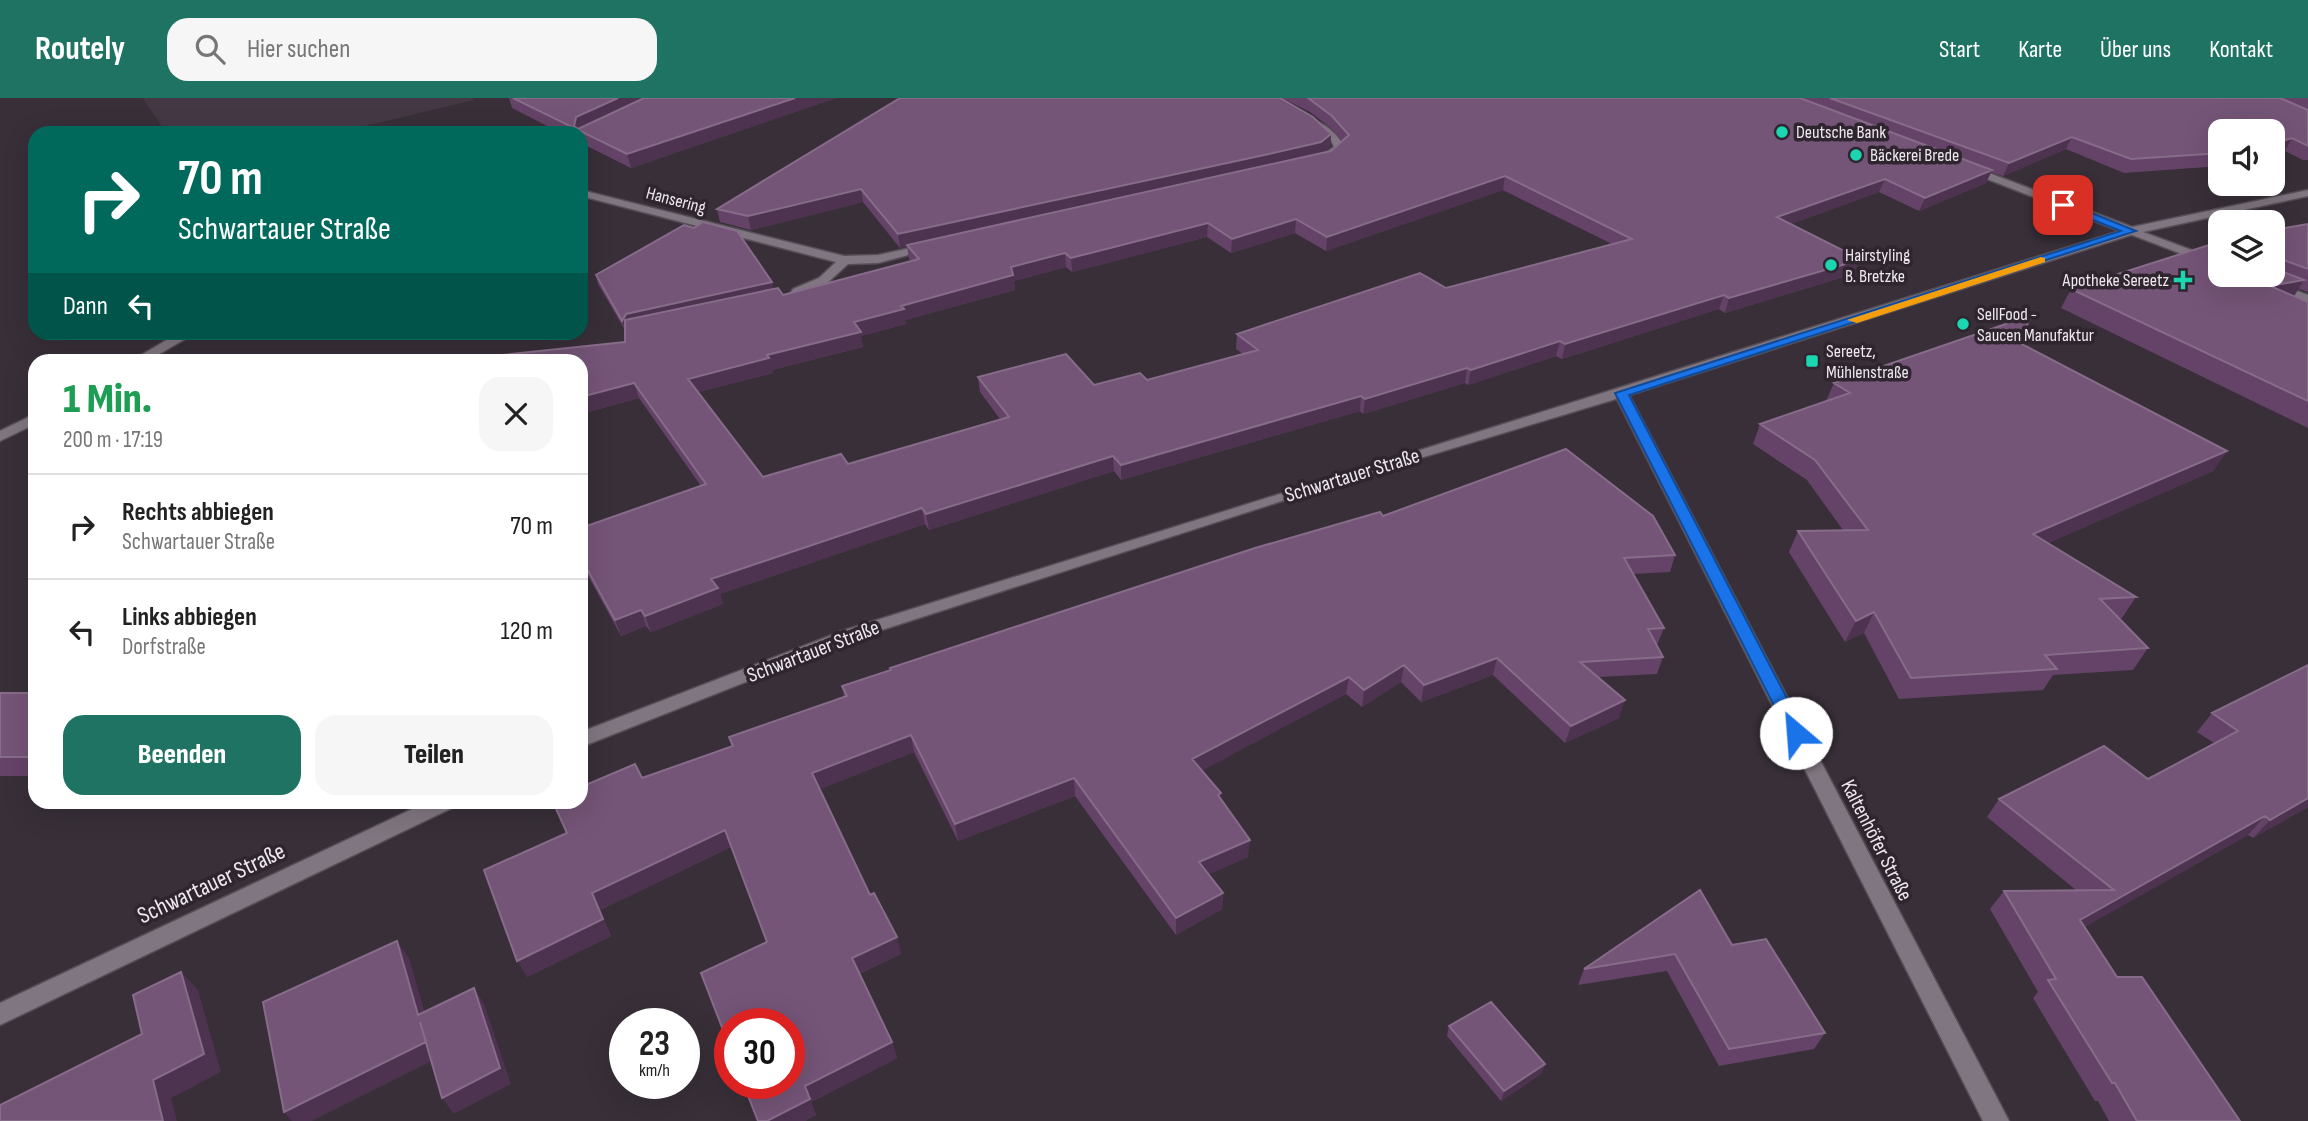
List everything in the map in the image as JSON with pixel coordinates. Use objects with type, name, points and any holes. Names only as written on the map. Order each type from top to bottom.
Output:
[{"type":"street","points":[[1300,116],[1328,133],[1340,148],[1325,159],[1314,162]]},
{"type":"street","points":[[1955,163],[2208,260]]},
{"type":"street","name":"Schwartauer Straße","points":[[588,737],[852,634],[1339,478],[1621,393],[2131,231],[2308,193]]},
{"type":"street","name":"Hansering","points":[[588,195],[844,260],[878,259],[945,244]]},
{"type":"street","points":[[777,297],[816,288],[831,276],[844,260]]},
{"type":"street","points":[[2276,287],[2308,299]]},
{"type":"street","points":[[151,354],[176,340]]},
{"type":"street","name":"Kaltenhöfer Straße","points":[[1621,393],[1996,1121]]},
{"type":"street","points":[[0,438],[28,422]]},
{"type":"street","name":"Schwartauer Straße","points":[[0,1014],[430,809]]},
{"type":"shaded area","points":[[143,98],[474,100],[365,126],[161,126]]},
{"type":"building","points":[[513,98],[618,98],[576,117],[574,126]]},
{"type":"building","points":[[644,98],[795,98],[627,154],[588,135],[588,126],[584,126]]},
{"type":"building","points":[[900,98],[1280,98],[1313,117],[1331,134],[1321,142],[898,234],[861,189],[748,216],[717,209]]},
{"type":"building","points":[[1308,98],[1800,98],[1992,170],[1925,198],[1885,179],[1777,217],[1860,259],[1842,265],[1729,298],[1724,295],[1565,344],[1560,341],[1471,370],[1467,368],[1365,399],[1361,396],[1121,465],[1113,456],[926,514],[922,508],[711,579],[718,588],[645,616],[641,610],[615,620],[588,571],[588,526],[706,484],[634,383],[588,395],[588,354],[511,354],[625,342],[625,320],[778,288],[783,295],[919,259],[907,245],[1331,151],[1349,135],[1332,116]],"holes":[[[1505,176],[1632,239],[1446,288],[1420,273],[1237,334],[1258,350],[1147,380],[1140,373],[1094,385],[1066,354],[978,377],[1009,417],[848,464],[841,454],[763,477],[688,379],[769,358],[767,355],[861,332],[854,322],[1013,275],[1011,267],[1065,253],[1071,258],[1208,223],[1232,239],[1296,219],[1327,237]]]},
{"type":"building","points":[[1830,98],[2280,98],[2308,110],[2308,146],[2292,138],[2285,140],[2285,119],[2208,119],[2208,154],[2131,159],[2072,137],[2009,163]]},
{"type":"building","points":[[703,222],[737,231],[772,282],[626,314],[622,321],[596,275],[684,225],[694,228]]},
{"type":"building","points":[[2308,224],[2308,269],[2285,260],[2285,228]]},
{"type":"building","points":[[2208,245],[2208,287],[2272,287],[2308,302],[2308,401],[2071,289]]},
{"type":"building","points":[[2285,273],[2304,280],[2285,283]]},
{"type":"building","points":[[2032,315],[2018,342],[2227,451],[2033,534],[2136,597],[2100,599],[2148,648],[2045,655],[2057,669],[1911,678],[1874,612],[1856,621],[1798,531],[1868,530],[1815,460],[1760,424],[1850,393],[1834,383]]},
{"type":"building","points":[[1566,449],[1653,516],[1675,555],[1624,558],[1664,628],[1648,629],[1663,657],[1580,662],[1625,700],[1571,726],[1497,658],[1424,685],[1404,665],[1364,690],[1349,677],[1192,759],[1221,793],[1218,795],[1250,840],[1199,862],[1223,893],[1176,918],[1074,778],[955,824],[911,735],[812,773],[870,895],[874,893],[897,937],[852,958],[892,1042],[805,1086],[805,1008],[715,1008],[701,973],[767,942],[725,830],[592,893],[603,919],[517,961],[484,870],[567,833],[556,809],[588,809],[588,784],[635,764],[642,778],[733,746],[729,737],[847,696],[842,686],[891,670],[890,668],[1255,548],[1380,512],[1383,516]]},
{"type":"building","points":[[2308,665],[2308,798],[2270,820],[2265,816],[2080,920],[2117,977],[2142,977],[2240,1121],[2137,1121],[2048,980],[2056,979],[2004,891],[2114,890],[1999,799],[2104,746],[2148,779],[2238,731],[2212,713]]},
{"type":"building","points":[[0,693],[28,693],[28,757],[0,757]]},
{"type":"building","points":[[1700,890],[1732,945],[1766,939],[1825,1033],[1729,1049],[1675,954],[1584,969]]},
{"type":"building","points":[[397,941],[418,1015],[474,988],[500,1068],[442,1098],[426,1042],[284,1112],[263,1002]]},
{"type":"building","points":[[181,972],[204,1054],[153,1080],[163,1121],[0,1121],[0,1105],[142,1034],[133,995]]},
{"type":"building","points":[[1491,1002],[1545,1064],[1504,1091],[1449,1026]]},
{"type":"building","points":[[805,1086],[810,1099],[767,1121],[758,1121],[749,1099],[805,1099]]},
{"type":"slow traffic","points":[[1852,320],[2041,260]]},
{"type":"place","name":"Deutsche Bank","points":[[1782,132]]},
{"type":"place","name":"Bäckerei Brede","points":[[1856,155]]},
{"type":"place","name":"Hairstyling B. Bretzke","points":[[1831,265]]},
{"type":"place","name":"Apotheke Sereetz","points":[[2183,280]]},
{"type":"place","name":"SellFood - Saucen Manufaktur","points":[[1963,324]]},
{"type":"place","name":"Sereetz, Mühlenstraße","points":[[1812,361]]},
{"type":"route","points":[[1796,733],[1621,393],[2131,231],[2063,205]]}]
